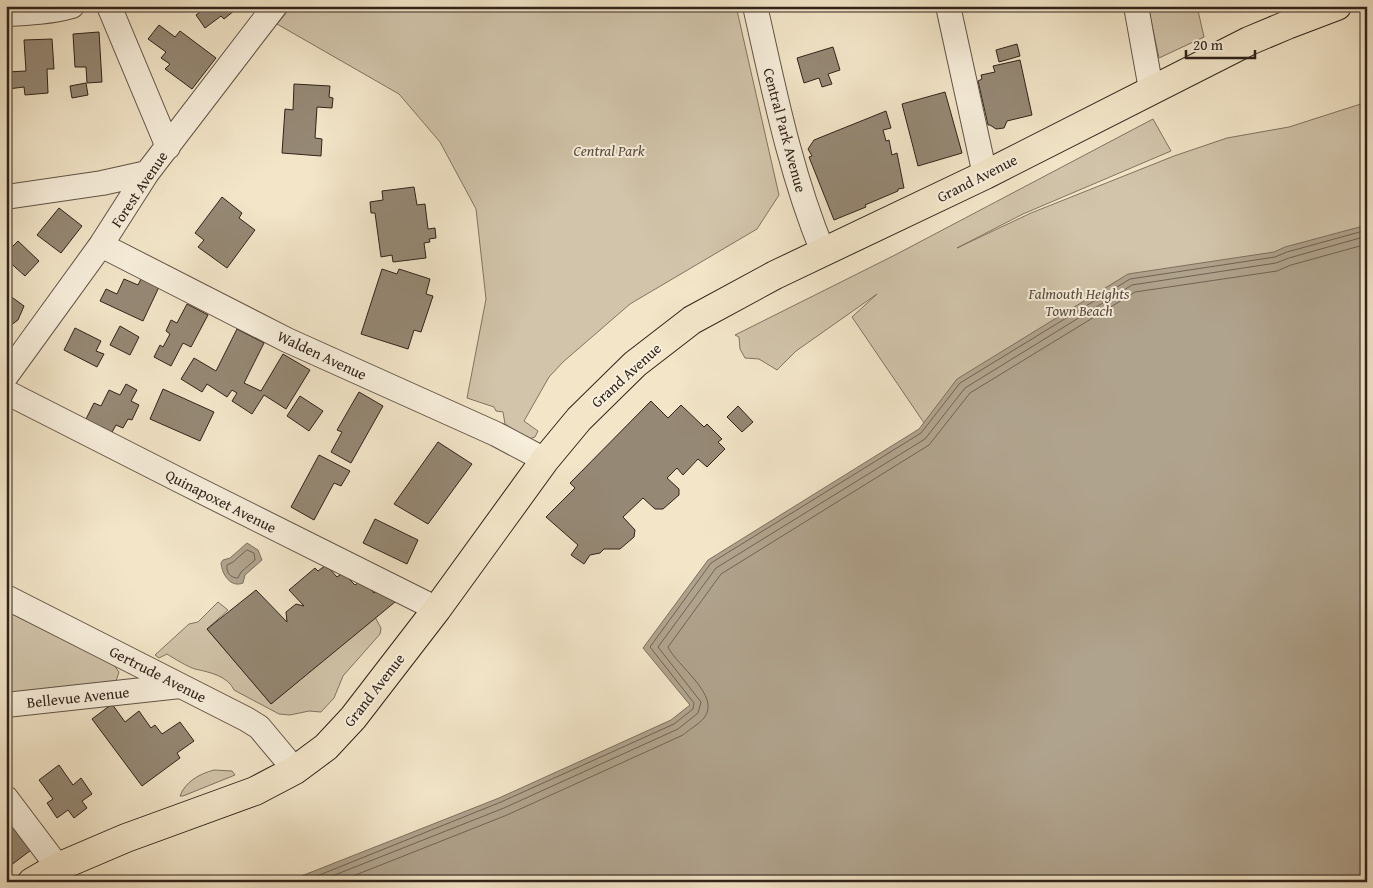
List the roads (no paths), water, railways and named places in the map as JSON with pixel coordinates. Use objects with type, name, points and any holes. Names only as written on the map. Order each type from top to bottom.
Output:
[{"type":"main road","name":"Grand Avenue","points":[[32,882],[58,867],[126,838],[255,791],[295,770],[326,747],[349,723],[546,460],[595,401],[635,364],[692,320],[823,252],[985,175],[1152,89],[1250,41],[1327,8]]},
{"type":"street","points":[[6,14],[33,13],[72,6]]},
{"type":"street","points":[[109,6],[168,147]]},
{"type":"street","name":"Forest Avenue","points":[[6,376],[101,245],[147,173],[275,6]]},
{"type":"street","name":"Central Park Avenue","points":[[755,6],[784,138],[812,225],[823,252]]},
{"type":"street","points":[[948,6],[985,175]]},
{"type":"street","points":[[1136,6],[1152,89]]},
{"type":"street","points":[[6,197],[102,183],[147,173]]},
{"type":"street","name":"Walden Avenue","points":[[101,245],[287,340],[496,434],[546,460]]},
{"type":"street","name":"Quinapoxet Avenue","points":[[6,392],[140,461],[437,608]]},
{"type":"street","name":"Gertrude Avenue","points":[[6,597],[246,718],[259,727],[295,770]]},
{"type":"street","name":"Bellevue Avenue","points":[[6,705],[180,686]]},
{"type":"street","points":[[6,798],[58,867]]},
{"type":"water","points":[[1367,225],[1367,882],[291,882],[304,875],[499,798],[671,720],[690,705],[643,648],[708,560],[919,429],[957,379],[1128,274],[1274,252],[1285,247]]},
{"type":"water","points":[[247,543],[258,550],[262,560],[245,575],[243,583],[235,584],[225,576],[221,563],[223,560],[230,558]]},
{"type":"park label","name":"Central Park","points":[[609,150]]},
{"type":"park label","name":"Falmouth Heights Town Beach","points":[[1079,302]]}]
